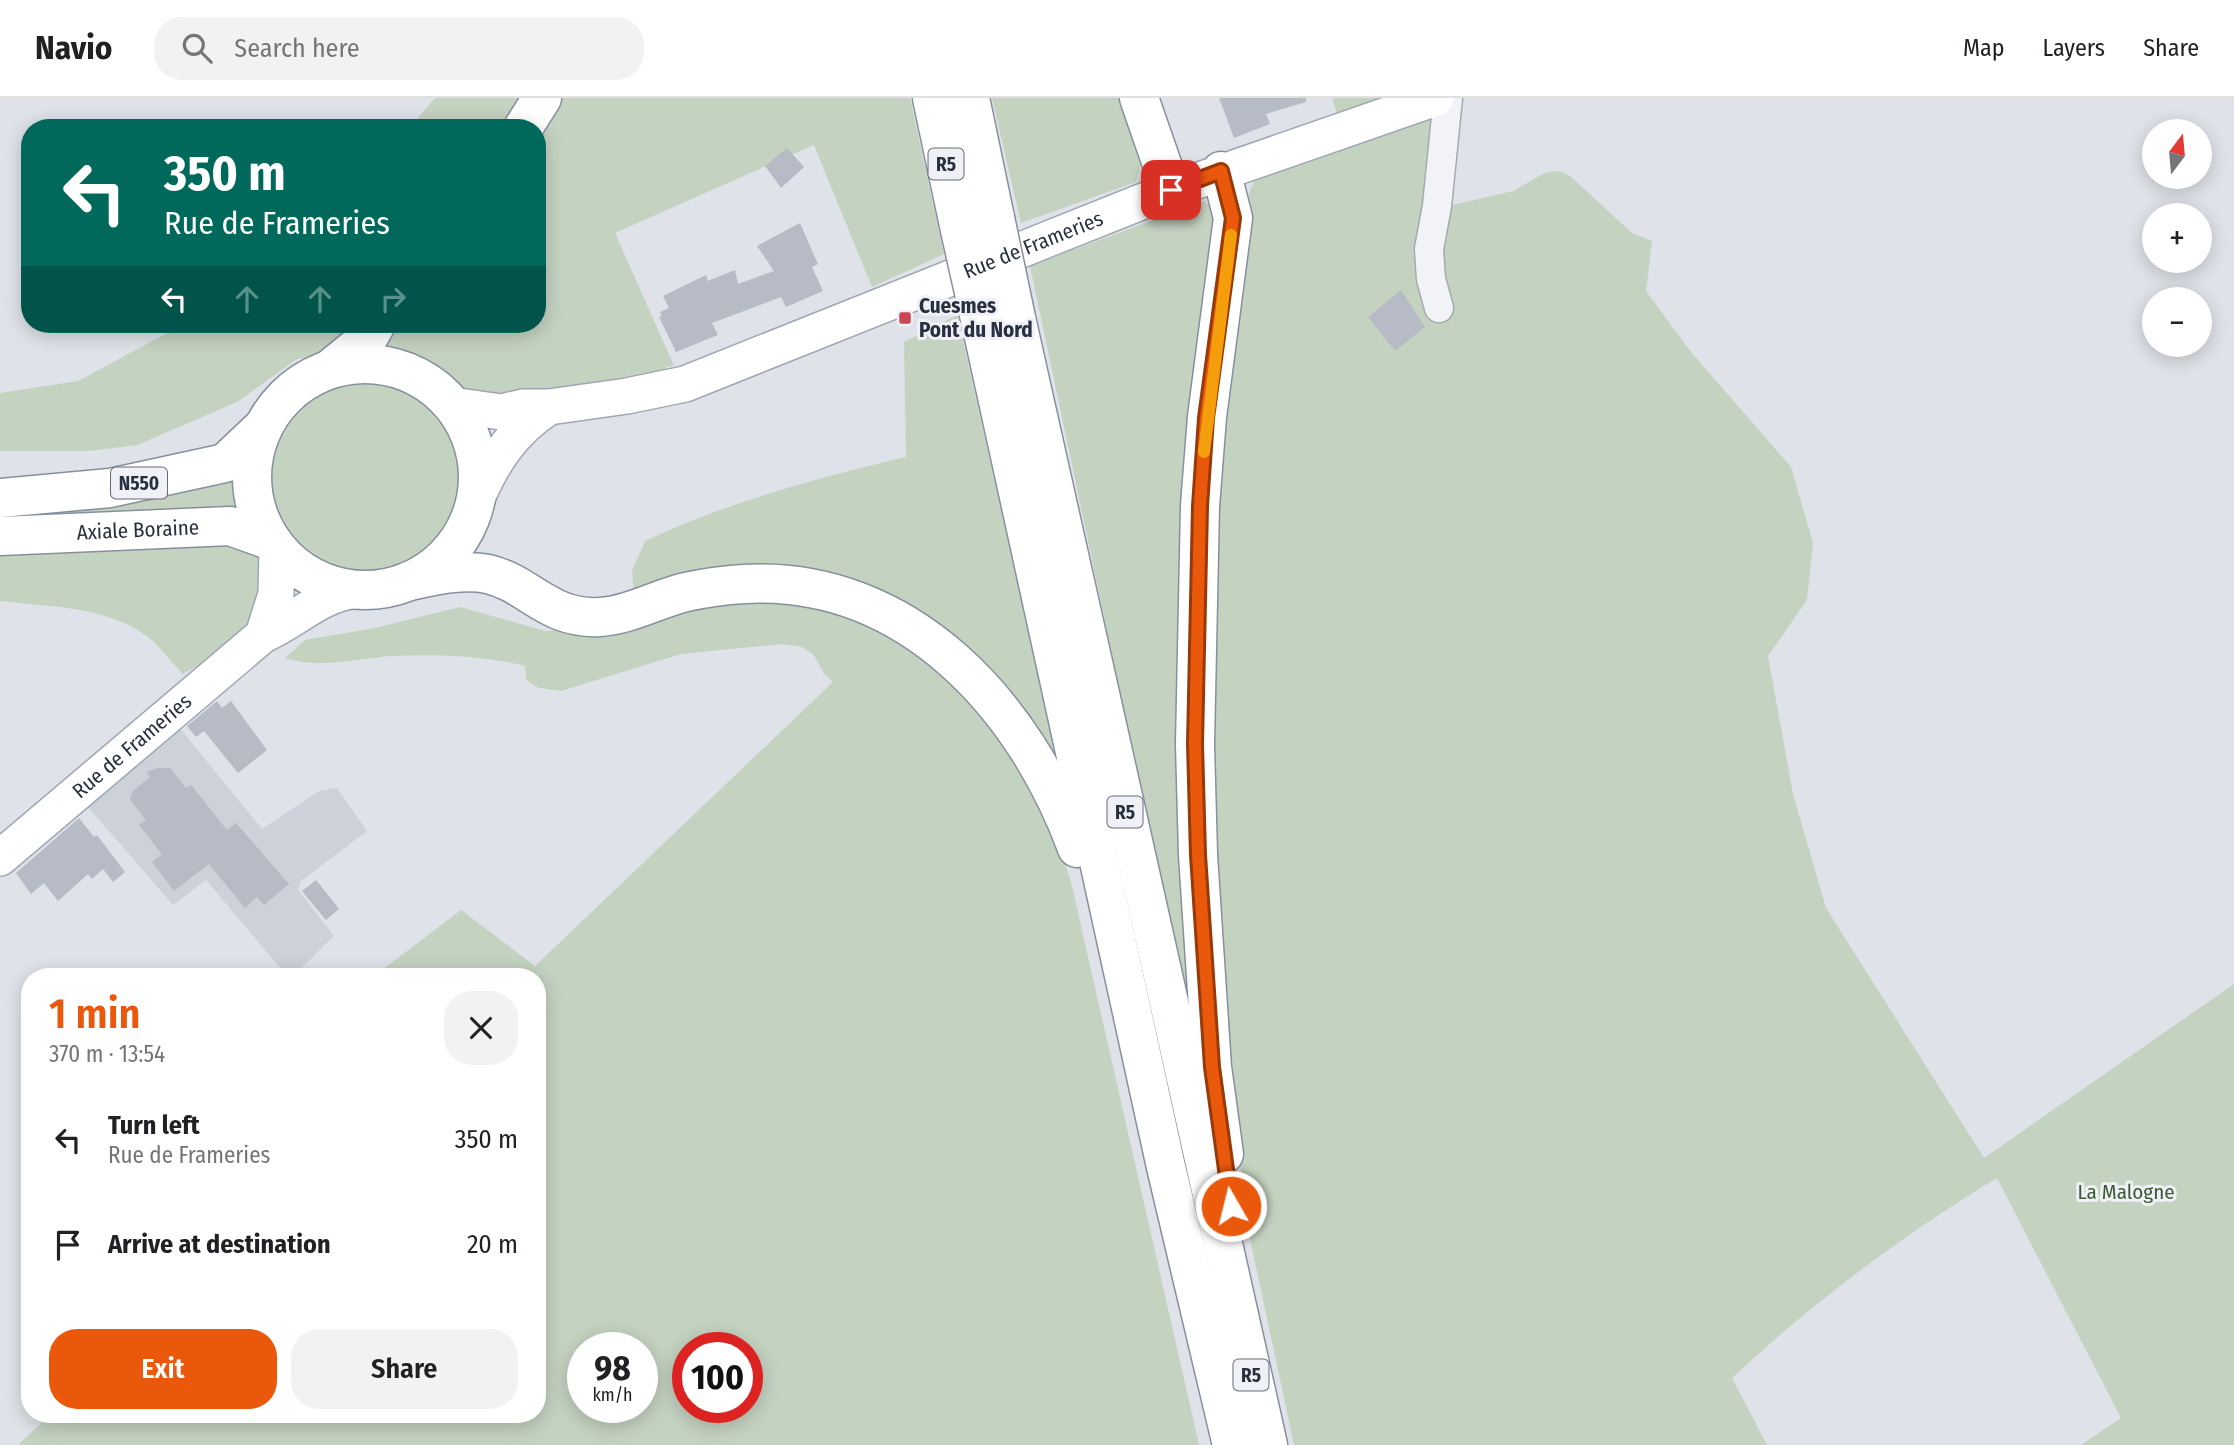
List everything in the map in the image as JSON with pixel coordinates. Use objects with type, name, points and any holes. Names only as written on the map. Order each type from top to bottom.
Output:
[{"type":"highway","points":[[529,119],[542,98]]},
{"type":"highway","name":"R5","points":[[932,98],[977,224],[1268,1445]]},
{"type":"highway","name":"R5","points":[[970,98],[977,224]]},
{"type":"highway","points":[[1139,98],[1171,190]]},
{"type":"highway","points":[[1221,171],[1233,218],[1206,418],[1200,506],[1195,744],[1198,855],[1212,1067],[1239,1261],[1234,1305]]},
{"type":"highway","name":"R5","points":[[999,323],[1112,918],[1232,1445]]},
{"type":"highway","points":[[371,333],[330,369],[290,392],[262,428],[251,474],[257,509],[274,545],[313,578],[357,590],[384,588],[464,572],[489,575],[547,607],[575,616],[601,617],[687,592],[745,584],[800,587],[852,600],[897,620],[934,644],[971,676],[1011,722],[1035,756],[1061,805],[1084,869],[1112,918]]},
{"type":"highway","points":[[330,369],[352,364],[397,368],[417,376],[452,405],[464,422],[475,451],[478,482],[475,503],[466,527],[452,550],[432,568],[409,581]]},
{"type":"highway","name":"Axiale Boraine","points":[[0,498],[110,488],[225,463],[262,428]]},
{"type":"highway","name":"Axiale Boraine","points":[[0,536],[230,526],[274,545]]},
{"type":"main road","name":"Rue de Frameries","points":[[452,405],[501,412],[523,407],[549,407],[685,384],[1171,190],[1436,98]]},
{"type":"main road","name":"Rue de Frameries","points":[[475,503],[497,456],[531,419],[549,407]]},
{"type":"main road","points":[[263,635],[276,594],[274,545]]},
{"type":"main road","name":"Rue de Frameries","points":[[0,858],[263,635],[284,626],[326,596],[357,590]]},
{"type":"street","points":[[1439,308],[1431,279],[1429,249],[1437,206],[1448,98]]},
{"type":"shaded area","points":[[169,715],[262,829],[319,791],[337,788],[367,831],[301,881],[298,890],[334,936],[301,968],[280,968],[206,880],[173,905],[76,793]]},
{"type":"green space","points":[[435,98],[521,98],[508,119],[417,119]]},
{"type":"green space","points":[[555,98],[910,98],[944,254],[872,287],[814,145],[615,233],[674,366],[666,367],[666,372],[518,398],[454,391],[425,369],[373,353],[385,333],[546,333],[546,119],[542,119]]},
{"type":"green space","points":[[992,98],[1128,98],[1144,153],[1136,182],[1021,223]]},
{"type":"green space","points":[[1332,98],[1429,98],[1342,130]]},
{"type":"green space","name":"La Malogne","points":[[1438,111],[1435,209],[1513,191],[1545,173],[1560,171],[1570,176],[1632,233],[1652,241],[1646,291],[1691,352],[1791,467],[1813,543],[1807,600],[1768,656],[1793,794],[1826,908],[1984,1158],[2234,984],[2234,1445],[2081,1445],[2121,1418],[1997,1178],[1927,1222],[1859,1271],[1794,1323],[1732,1378],[1767,1445],[1294,1445],[1249,1234],[1217,984],[1210,566],[1247,199],[1255,179]]},
{"type":"green space","points":[[1204,201],[1217,211],[1201,1076],[1030,266]]},
{"type":"green space","points":[[957,315],[1014,567],[1023,581],[1065,767],[1055,773],[882,605],[634,593],[632,571],[645,541],[708,514],[773,492],[906,457],[904,342]]},
{"type":"green space","points":[[167,333],[350,333],[322,354],[297,359],[237,402],[137,445],[89,451],[0,451],[0,393],[78,381]]},
{"type":"green space","points":[[367,379],[404,387],[421,395],[435,408],[448,422],[456,439],[464,476],[456,513],[448,530],[435,544],[421,557],[404,565],[367,573],[330,565],[313,557],[299,544],[286,530],[278,513],[270,476],[278,439],[286,422],[299,408],[313,395],[330,387]]},
{"type":"green space","points":[[236,467],[233,491],[239,514],[51,524],[0,514]]},
{"type":"green space","points":[[229,539],[262,557],[270,595],[239,641],[183,674],[154,642],[120,621],[81,610],[0,601],[0,549]]},
{"type":"green space","points":[[759,601],[816,607],[885,630],[970,694],[1047,812],[1071,882],[1199,1445],[18,1445],[41,1423],[546,1423],[546,968],[385,968],[461,910],[535,966],[833,682],[825,675],[813,654],[802,647],[783,644],[681,654],[561,691],[539,688],[526,680],[525,666],[476,657],[391,656],[324,663],[285,658],[305,640],[375,628],[460,607],[545,631],[621,626],[714,602]]},
{"type":"building","points":[[1219,98],[1306,98],[1306,102],[1266,114],[1270,124],[1234,138]]},
{"type":"building","points":[[787,148],[804,167],[781,188],[765,166]]},
{"type":"building","points":[[800,223],[818,264],[812,267],[823,291],[786,307],[781,297],[712,323],[718,335],[676,352],[659,317],[662,316],[660,312],[669,308],[663,296],[706,275],[708,281],[735,270],[738,284],[774,271],[757,246]]},
{"type":"building","points":[[1401,290],[1425,327],[1395,351],[1368,317]]},
{"type":"building","points":[[217,701],[222,708],[231,701],[267,750],[238,773],[204,731],[196,737],[187,726]]},
{"type":"building","points":[[157,768],[170,768],[186,788],[191,785],[227,830],[236,823],[289,884],[264,905],[257,897],[245,908],[209,864],[174,891],[152,862],[162,854],[139,825],[146,820],[130,800],[132,792],[150,777],[147,772]]},
{"type":"building","points":[[79,818],[94,837],[97,835],[125,872],[113,882],[103,869],[92,879],[88,874],[58,901],[44,883],[31,894],[16,873]]},
{"type":"building","points":[[316,880],[339,909],[326,920],[302,891]]},
{"type":"slow traffic","points":[[1204,452],[1216,335],[1231,235]]},
{"type":"place","name":"Cuesmes Pont du Nord","points":[[905,318]]},
{"type":"route","points":[[1171,190],[1221,171],[1233,218],[1206,418],[1200,506],[1195,744],[1198,855],[1212,1067],[1231,1206]]}]
